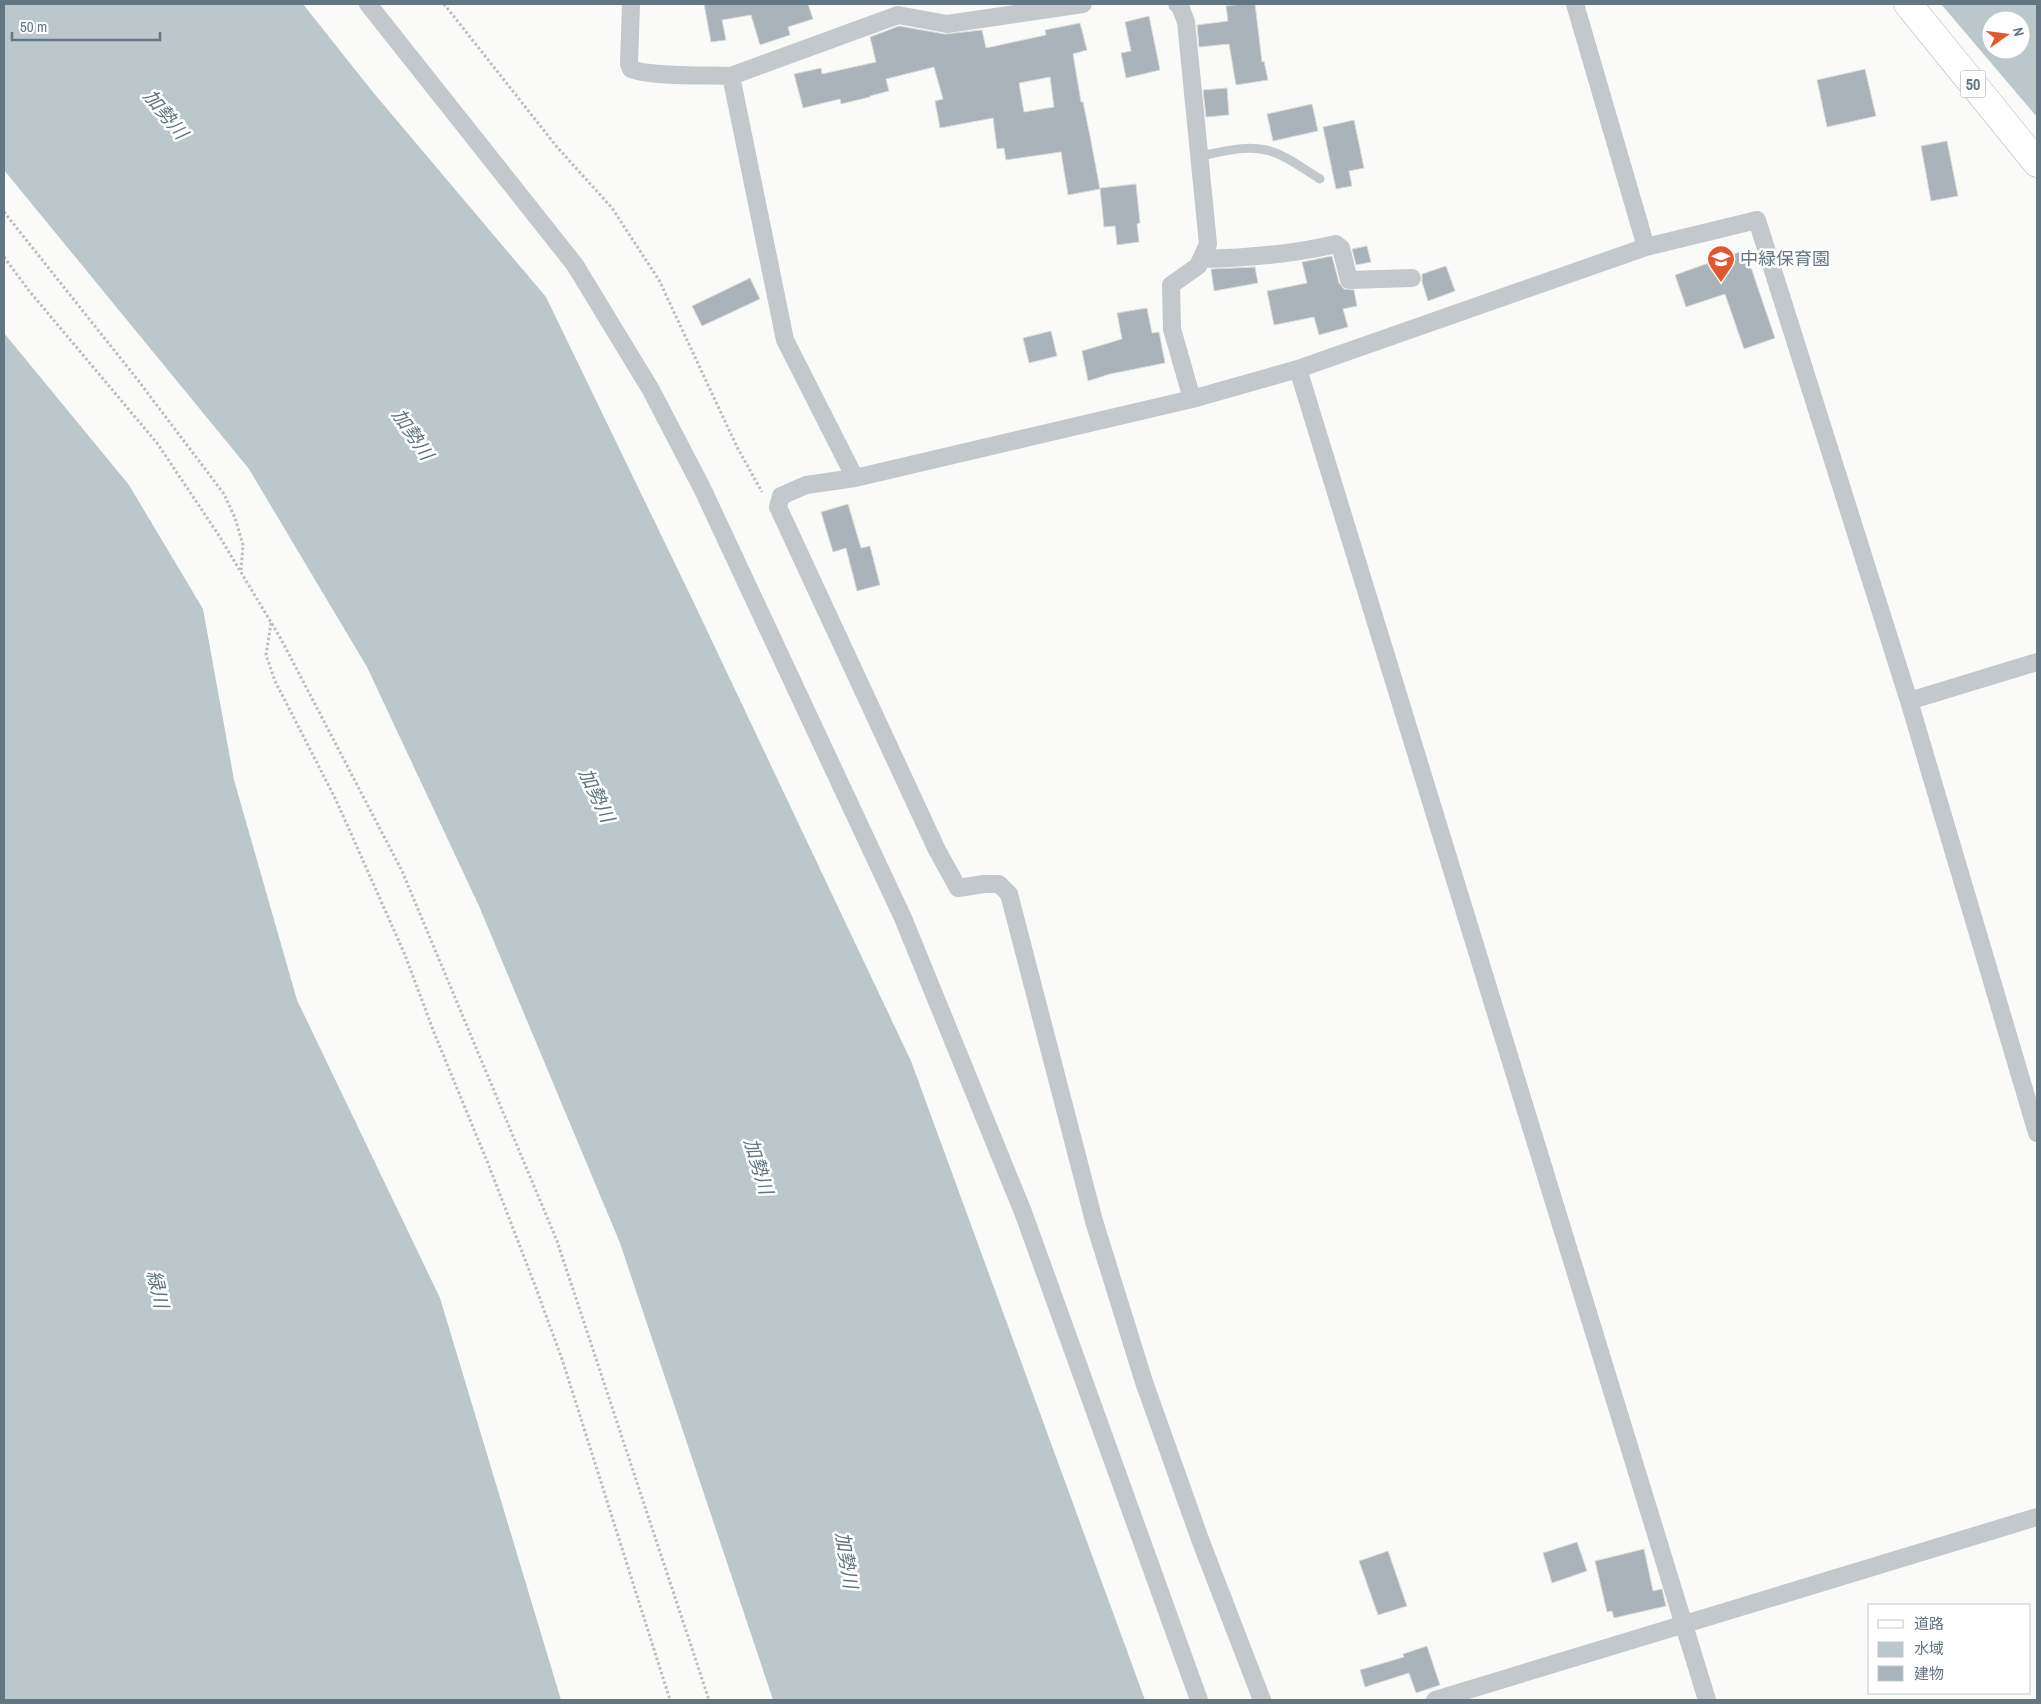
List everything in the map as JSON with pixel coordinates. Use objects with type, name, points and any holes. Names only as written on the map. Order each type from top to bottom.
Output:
[{"type":"main road","name":"50","points":[[1908,4],[2037,163]]},
{"type":"street","points":[[368,4],[575,266],[651,390],[702,488],[914,945],[1024,1212],[1199,1700]]},
{"type":"street","points":[[631,4],[629,64],[632,69],[668,74],[731,76],[899,9],[947,24],[1083,4]]},
{"type":"street","points":[[1177,4],[1180,6],[1186,22],[1208,244],[1198,266],[1172,285],[1172,329],[1192,399]]},
{"type":"street","points":[[1575,4],[1646,247]]},
{"type":"street","points":[[731,76],[785,340],[855,478]]},
{"type":"street","points":[[1262,1700],[1201,1542],[1141,1373],[1094,1221],[1009,894],[999,884],[958,888],[937,850],[778,507],[781,496],[806,485],[855,478],[1192,399],[1298,369],[1646,247],[1757,220],[1909,701],[2037,1133]]},
{"type":"street","points":[[1201,259],[1236,259],[1297,253],[1336,244],[1341,248],[1349,280],[1412,278]]},
{"type":"street","points":[[1298,369],[1707,1700]]},
{"type":"street","points":[[1909,701],[2037,662]]},
{"type":"street","points":[[1435,1700],[2037,1517]]},
{"type":"lane","points":[[1200,156],[1240,149],[1265,150],[1286,158],[1320,179]]},
{"type":"path","points":[[444,4],[557,147],[612,208],[659,280],[746,463],[768,502],[778,507]]},
{"type":"path","points":[[4,212],[137,379],[224,494],[235,518],[243,544],[240,572]]},
{"type":"path","points":[[4,256],[37,299],[157,443],[218,534],[271,622],[402,871],[557,1242],[709,1700]]},
{"type":"path","points":[[271,622],[266,654],[275,681],[336,800],[405,955],[536,1288],[566,1370],[670,1700]]},
{"type":"water","name":"加勢川","points":[[4,4],[303,4],[372,91],[546,297],[694,603],[911,1061],[1145,1700],[773,1700],[620,1243],[479,906],[367,667],[249,469],[4,170]]},
{"type":"water","points":[[1941,4],[2037,4],[2037,117],[1989,60],[2031,60],[2031,10],[1981,10],[1981,51]]},
{"type":"water","name":"緑川","points":[[4,333],[129,485],[203,609],[234,780],[297,1000],[440,1298],[561,1700],[4,1700]]},
{"type":"building","points":[[704,4],[808,4],[813,19],[788,27],[790,35],[760,45],[751,15],[722,20],[726,40],[711,42]]},
{"type":"building","points":[[1255,4],[1262,62],[1264,61],[1268,80],[1236,85],[1229,44],[1199,47],[1197,25],[1228,21],[1226,6]]},
{"type":"building","points":[[1149,16],[1160,70],[1126,78],[1121,53],[1131,51],[1125,22]]},
{"type":"building","points":[[1080,23],[1087,50],[1073,54],[1081,102],[1083,102],[1100,189],[1068,195],[1061,152],[1006,160],[1004,148],[997,149],[993,118],[940,128],[935,101],[943,99],[934,67],[886,79],[889,91],[870,97],[841,104],[840,99],[803,108],[794,74],[821,68],[822,74],[876,62],[870,37],[899,26],[945,34],[982,30],[986,48],[1046,35],[1045,30]],"holes":[[[1050,77],[1054,107],[1024,112],[1019,83]]]},
{"type":"building","points":[[1865,69],[1876,116],[1827,127],[1817,80]]},
{"type":"building","points":[[1227,88],[1229,115],[1206,117],[1203,90]]},
{"type":"building","points":[[1312,104],[1318,131],[1273,141],[1267,114]]},
{"type":"building","points":[[1354,120],[1364,168],[1349,171],[1352,186],[1336,189],[1323,127]]},
{"type":"building","points":[[1947,141],[1958,196],[1931,201],[1921,146]]},
{"type":"building","points":[[1136,184],[1140,223],[1137,224],[1139,242],[1117,245],[1115,226],[1104,227],[1100,188]]},
{"type":"building","points":[[1367,246],[1371,262],[1356,265],[1352,249]]},
{"type":"building","points":[[1745,250],[1775,338],[1744,349],[1725,294],[1686,307],[1675,275]]},
{"type":"building","points":[[1332,256],[1339,283],[1344,289],[1354,290],[1357,306],[1343,309],[1348,327],[1319,335],[1314,317],[1274,325],[1267,291],[1307,283],[1302,262]]},
{"type":"building","points":[[1446,266],[1455,291],[1428,301],[1422,282],[1422,274]]},
{"type":"building","points":[[1255,267],[1258,283],[1214,291],[1211,269]]},
{"type":"building","points":[[750,278],[760,299],[702,326],[692,306]]},
{"type":"building","points":[[1147,308],[1152,333],[1159,332],[1165,363],[1110,374],[1088,381],[1082,351],[1122,339],[1117,313]]},
{"type":"building","points":[[1051,331],[1057,356],[1029,363],[1023,338]]},
{"type":"building","points":[[848,504],[861,548],[870,546],[880,585],[857,591],[846,548],[833,552],[821,512]]},
{"type":"building","points":[[1577,1542],[1587,1571],[1552,1583],[1543,1553]]},
{"type":"building","points":[[1644,1549],[1653,1591],[1662,1589],[1666,1606],[1614,1618],[1612,1611],[1607,1612],[1595,1561]]},
{"type":"building","points":[[1388,1551],[1407,1606],[1378,1615],[1359,1561]]},
{"type":"building","points":[[1427,1646],[1440,1685],[1416,1693],[1409,1673],[1365,1687],[1360,1670],[1404,1657],[1403,1654]]},
{"type":"place","name":"中緑保育園","points":[[1721,283]]}]
